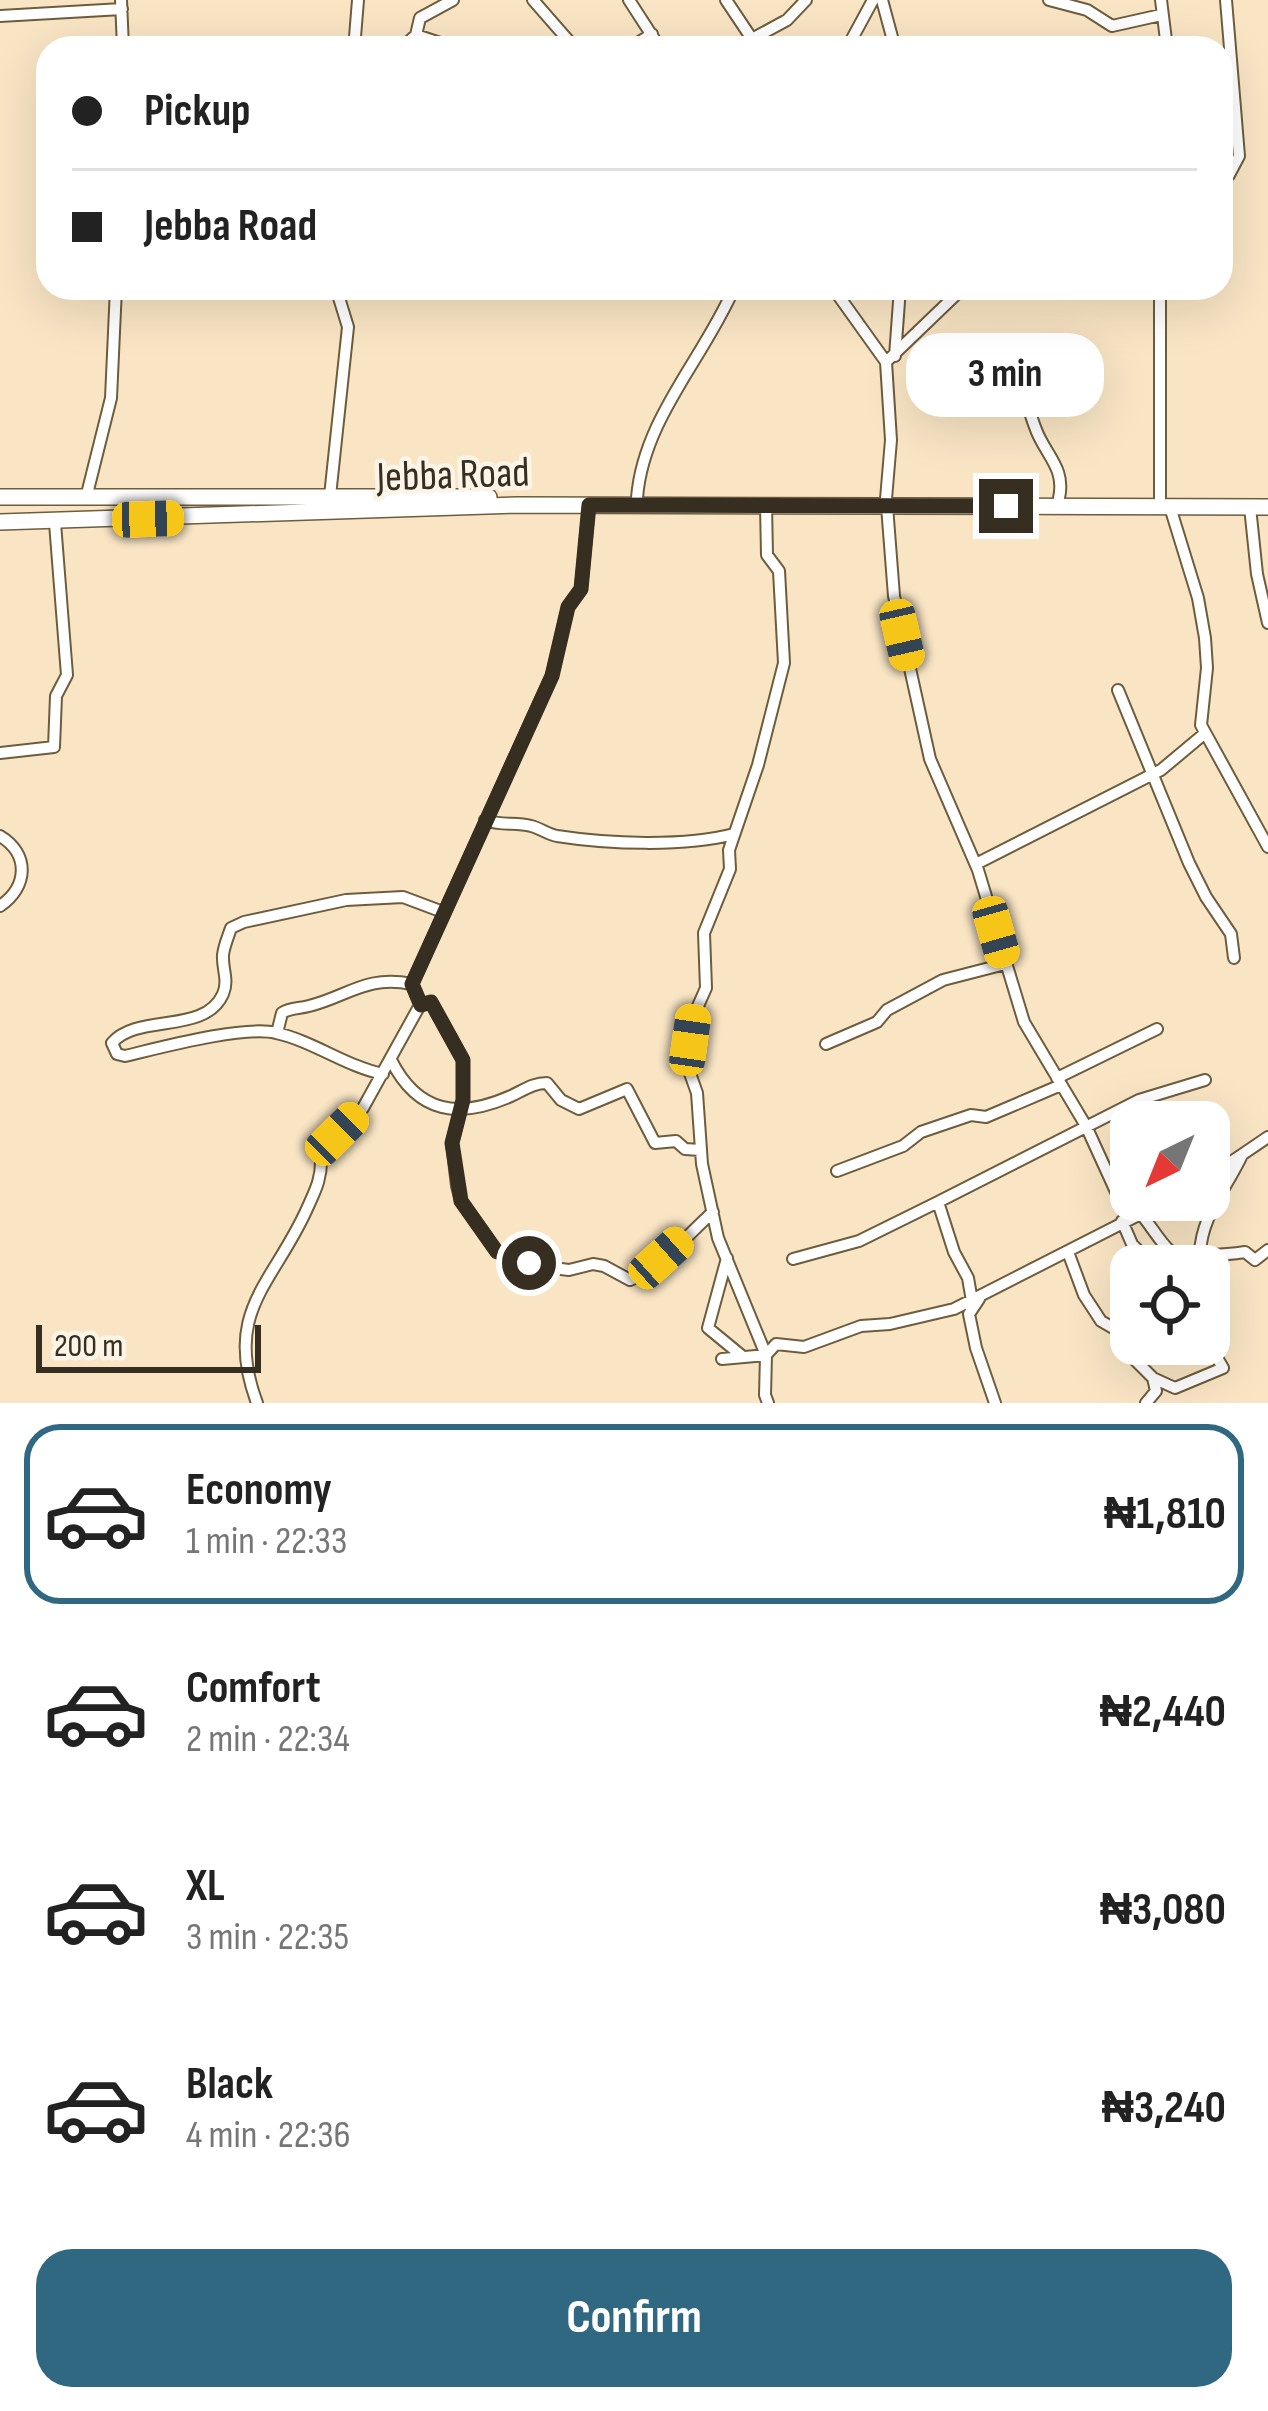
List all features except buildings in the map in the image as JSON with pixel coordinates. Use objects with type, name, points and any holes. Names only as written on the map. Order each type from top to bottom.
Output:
[{"type":"highway","name":"Jebba Road","points":[[0,497],[330,496],[589,505],[1059,498],[1268,507]]},
{"type":"highway","name":"Jebba Road","points":[[0,522],[637,498],[1165,503],[1268,498]]},
{"type":"street","points":[[355,36],[358,0]]},
{"type":"street","points":[[419,36],[420,18],[453,0]]},
{"type":"street","points":[[532,0],[564,36]]},
{"type":"street","points":[[629,0],[652,34],[649,36]]},
{"type":"street","points":[[726,0],[750,36]]},
{"type":"street","points":[[758,36],[787,20],[806,0]]},
{"type":"street","points":[[854,36],[877,0]]},
{"type":"street","points":[[877,0],[890,36]]},
{"type":"street","points":[[1049,0],[1087,10],[1112,26],[1161,15]]},
{"type":"street","points":[[1161,0],[1165,36]]},
{"type":"street","points":[[1226,0],[1229,36]]},
{"type":"street","points":[[0,16],[122,4],[123,36]]},
{"type":"street","points":[[1233,84],[1239,156],[1233,167]]},
{"type":"street","points":[[86,498],[111,398],[115,300]]},
{"type":"street","points":[[330,496],[348,327],[340,300]]},
{"type":"street","points":[[637,498],[649,443],[727,300]]},
{"type":"street","points":[[843,300],[891,359]]},
{"type":"street","points":[[898,300],[891,359],[886,502],[893,596],[931,759],[976,864],[1024,1022],[1087,1126],[1110,1175]]},
{"type":"street","points":[[891,359],[951,300]]},
{"type":"street","points":[[1160,300],[1165,503],[1198,598],[1205,638],[1204,734],[1268,847]]},
{"type":"street","points":[[1016,372],[1030,402],[1035,429],[1058,467],[1059,498]]},
{"type":"street","points":[[421,1005],[412,984],[552,676],[568,607],[581,589],[589,505]]},
{"type":"street","points":[[766,505],[767,555],[778,572],[784,663],[758,765],[729,850],[730,869],[704,933],[706,988],[694,1016],[687,1065],[697,1094],[700,1150],[712,1212],[766,1355],[768,1403]]},
{"type":"street","points":[[1250,507],[1268,623]]},
{"type":"street","points":[[0,753],[54,747],[56,696],[67,675],[55,523]]},
{"type":"street","points":[[1118,690],[1189,863],[1231,934],[1234,958]]},
{"type":"street","points":[[976,864],[1155,773],[1204,734]]},
{"type":"street","points":[[485,820],[533,826],[559,836],[627,841],[700,840],[734,834]]},
{"type":"street","points":[[0,836],[23,862],[12,898],[0,906]]},
{"type":"street","points":[[383,1074],[342,1062],[278,1033],[215,1038],[125,1056],[117,1054],[112,1043],[125,1032],[176,1022],[212,1008],[226,987],[224,949],[231,928],[244,922],[346,899],[403,897],[443,912]]},
{"type":"street","points":[[826,1044],[877,1022],[887,1010],[944,980],[1005,964]]},
{"type":"street","points":[[278,1033],[282,1013],[288,1008],[313,1006],[340,991],[390,980],[412,984]]},
{"type":"street","points":[[257,1403],[247,1362],[246,1327],[258,1288],[286,1253],[322,1180],[321,1157],[363,1108],[421,1005],[431,1002],[463,1060],[465,1077],[452,1143],[461,1201],[497,1252],[569,1270],[593,1264],[630,1280],[654,1270],[712,1212]]},
{"type":"street","points":[[837,1171],[903,1146],[921,1132],[971,1115],[986,1117],[1157,1029]]},
{"type":"street","points":[[391,1060],[429,1105],[460,1111],[507,1098],[538,1083],[547,1083],[561,1100],[579,1109],[627,1089],[655,1143],[676,1141],[685,1149],[700,1150]]},
{"type":"street","points":[[793,1259],[859,1241],[1139,1100],[1205,1080]]},
{"type":"street","points":[[1230,1163],[1268,1137]]},
{"type":"street","points":[[1201,1245],[1203,1222],[1242,1155]]},
{"type":"street","points":[[938,1202],[954,1252],[977,1299]]},
{"type":"street","points":[[722,1359],[766,1355],[776,1344],[804,1347],[861,1326],[890,1324],[977,1299],[1123,1221]]},
{"type":"street","points":[[1135,1221],[1162,1245]]},
{"type":"street","points":[[1230,1255],[1245,1252],[1255,1259],[1268,1250]]},
{"type":"street","points":[[1068,1252],[1100,1321],[1120,1332],[1136,1360],[1154,1378],[1175,1388],[1220,1365]]},
{"type":"street","points":[[727,1256],[708,1328],[742,1356]]},
{"type":"street","points":[[977,1299],[969,1314],[995,1403]]},
{"type":"street","points":[[1145,1403],[1156,1391],[1154,1378]]},
{"type":"route","points":[[529,1263],[519,1254],[497,1252],[461,1201],[452,1143],[463,1100],[463,1060],[431,1002],[421,1005],[412,984],[552,676],[568,607],[581,589],[589,505],[1006,506]]}]
